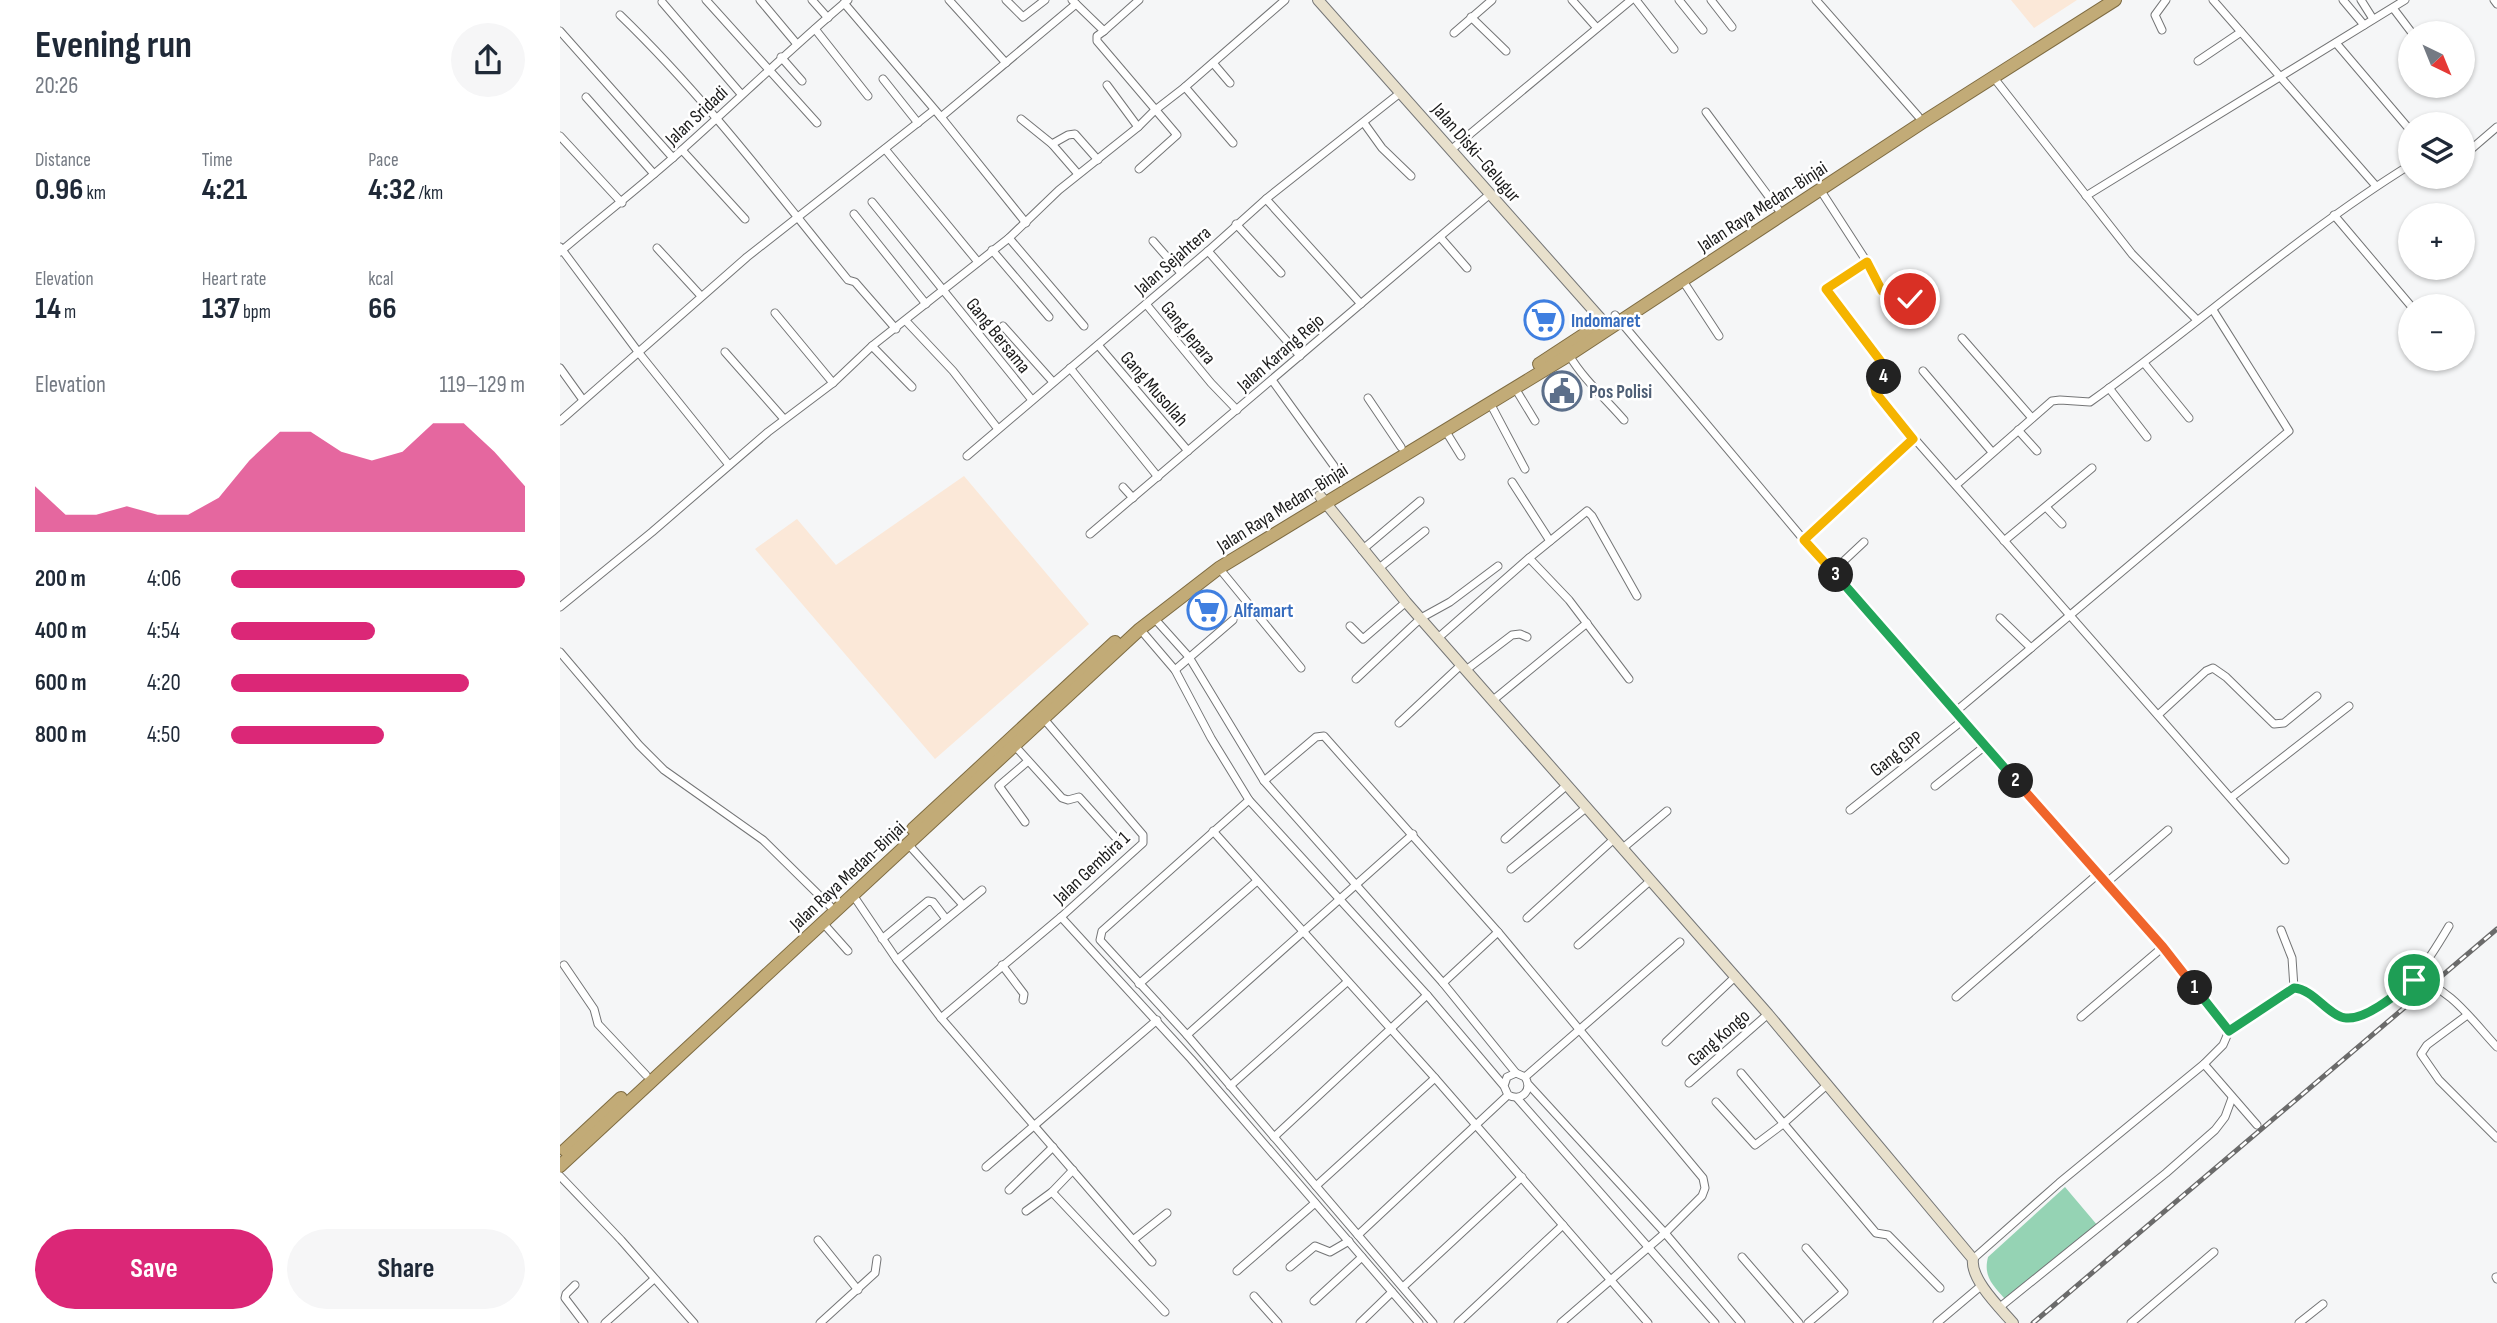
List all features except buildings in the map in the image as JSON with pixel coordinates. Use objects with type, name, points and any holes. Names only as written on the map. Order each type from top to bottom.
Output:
[{"type":"highway","name":"Jalan Raya Medan-Binjai","points":[[560,1155],[1008,738],[1135,624],[1215,561],[1569,355],[1612,321],[1778,209],[2101,0]]},
{"type":"highway","name":"Jalan Raya Medan-Binjai","points":[[560,1166],[1140,629],[1219,568],[1401,447],[1683,281],[1923,122],[2115,0]]},
{"type":"main road","name":"Jalan Diski–Gelugur","points":[[1318,0],[1490,194],[1612,321]]},
{"type":"main road","points":[[1322,500],[1406,602],[1828,1084],[1973,1259],[1973,1270],[1982,1285],[2013,1323]]},
{"type":"street","points":[[706,0],[817,123]]},
{"type":"street","points":[[760,0],[796,43]]},
{"type":"street","points":[[812,0],[828,18]]},
{"type":"street","points":[[949,0],[1006,63]]},
{"type":"street","points":[[1006,0],[1023,18],[1045,0]]},
{"type":"street","points":[[1139,0],[1097,36],[1097,41],[1177,135],[1139,169]]},
{"type":"street","points":[[560,607],[784,419],[833,383],[872,346],[1009,238],[1079,174],[1138,127],[1285,0]]},
{"type":"street","points":[[1454,33],[1492,0]]},
{"type":"street","points":[[1572,0],[1597,28]]},
{"type":"street","points":[[1451,149],[1633,0],[1674,49]]},
{"type":"street","points":[[1679,0],[1703,30]]},
{"type":"street","points":[[1711,0],[1732,27]]},
{"type":"street","points":[[1816,0],[1918,116]]},
{"type":"street","points":[[2162,30],[2155,15],[2156,10],[2166,0]]},
{"type":"street","points":[[2213,0],[2376,186]]},
{"type":"street","points":[[2343,0],[2364,25]]},
{"type":"street","points":[[2361,0],[2374,19]]},
{"type":"street","points":[[2086,196],[2404,0]]},
{"type":"street","points":[[2494,0],[2497,4]]},
{"type":"street","points":[[846,1],[1026,223]]},
{"type":"street","name":"Jalan Sridadi","points":[[561,249],[622,203],[768,68],[846,1]]},
{"type":"street","points":[[662,2],[741,94]]},
{"type":"street","points":[[941,117],[1074,2],[1104,31]]},
{"type":"street","points":[[2393,8],[2403,21]]},
{"type":"street","points":[[620,15],[716,118],[849,281],[855,282],[896,329]]},
{"type":"street","points":[[1472,17],[1506,51]]},
{"type":"street","points":[[815,29],[868,96]]},
{"type":"street","points":[[560,31],[673,158]]},
{"type":"street","points":[[2198,61],[2241,32]]},
{"type":"street","points":[[2336,43],[2398,116]]},
{"type":"street","points":[[781,57],[802,81]]},
{"type":"street","points":[[1213,63],[1230,83]]},
{"type":"street","points":[[1994,78],[2133,254],[2197,320]]},
{"type":"street","points":[[883,79],[918,122]]},
{"type":"street","points":[[1107,85],[1138,127]]},
{"type":"street","points":[[1185,87],[1233,143]]},
{"type":"street","name":"Jalan Sejahtera","points":[[967,456],[1208,251],[1236,224],[1400,93]]},
{"type":"street","points":[[586,97],[654,174]]},
{"type":"street","points":[[560,421],[701,296],[934,110]]},
{"type":"street","points":[[1706,111],[1778,209]]},
{"type":"street","points":[[1021,119],[1052,144],[1079,174]]},
{"type":"street","points":[[1364,123],[1382,148],[1411,176]]},
{"type":"street","points":[[2475,146],[2497,127]]},
{"type":"street","points":[[1052,144],[1075,134],[1098,160]]},
{"type":"street","points":[[560,136],[622,203]]},
{"type":"street","points":[[885,149],[978,262]]},
{"type":"street","points":[[682,150],[745,219]]},
{"type":"street","points":[[1956,485],[2055,400],[2086,403],[2109,388],[2213,310],[2272,261],[2398,172]]},
{"type":"street","points":[[1821,191],[1867,262],[1882,291],[1908,298],[1917,304]]},
{"type":"street","name":"Jalan Karang Rejo","points":[[1090,534],[1490,194]]},
{"type":"street","points":[[1266,199],[1361,304]]},
{"type":"street","name":"Gang Bersama","points":[[872,202],[1032,400]]},
{"type":"street","points":[[854,214],[926,304]]},
{"type":"street","points":[[2334,215],[2401,294]]},
{"type":"street","points":[[1236,224],[1281,273]]},
{"type":"street","points":[[1440,237],[1467,268]]},
{"type":"street","points":[[1009,238],[1084,326]]},
{"type":"street","points":[[1153,241],[1181,273]]},
{"type":"street","points":[[657,248],[701,296]]},
{"type":"street","points":[[561,249],[639,353],[729,465]]},
{"type":"street","points":[[992,250],[1049,317]]},
{"type":"street","points":[[1208,251],[1300,356]]},
{"type":"street","points":[[1867,262],[1826,289],[1882,363],[1886,373],[1875,389],[1876,393],[1913,439],[2285,860]]},
{"type":"street","points":[[1683,281],[1719,336]]},
{"type":"street","name":"Gang Jepara","points":[[1146,304],[1211,383],[1237,410]]},
{"type":"street","points":[[1955,712],[2288,430],[2213,310]]},
{"type":"street","points":[[775,313],[833,383]]},
{"type":"street","points":[[905,321],[953,372],[998,429]]},
{"type":"street","points":[[1612,321],[2163,947],[2229,1031]]},
{"type":"street","points":[[1003,327],[1053,382]]},
{"type":"street","points":[[1962,338],[2032,418]]},
{"type":"street","name":"Gang Musollah","points":[[1097,345],[1188,451]]},
{"type":"street","points":[[872,346],[912,387]]},
{"type":"street","points":[[725,352],[784,419]]},
{"type":"street","points":[[1569,355],[1582,377],[1591,382],[1624,421]]},
{"type":"street","points":[[2144,363],[2189,418]]},
{"type":"street","points":[[560,368],[583,400]]},
{"type":"street","points":[[1070,368],[1158,477]]},
{"type":"street","points":[[1923,371],[1992,452]]},
{"type":"street","points":[[1272,380],[1334,466]]},
{"type":"street","points":[[1515,388],[1535,421]]},
{"type":"street","points":[[2109,388],[2147,437]]},
{"type":"street","points":[[1368,398],[1401,447]]},
{"type":"street","points":[[1490,403],[1525,468]]},
{"type":"street","points":[[1445,429],[1461,456]]},
{"type":"street","points":[[2018,430],[2037,451]]},
{"type":"street","points":[[1804,540],[1913,439]]},
{"type":"street","points":[[2004,541],[2092,468]]},
{"type":"street","points":[[1512,482],[1550,541]]},
{"type":"street","points":[[1123,487],[1133,498]]},
{"type":"street","points":[[1362,550],[1420,501]]},
{"type":"street","points":[[2046,507],[2062,524]]},
{"type":"street","points":[[1438,638],[1529,558],[1588,511],[1637,596]]},
{"type":"street","points":[[1378,569],[1425,531]]},
{"type":"street","points":[[1832,572],[1864,542]]},
{"type":"street","points":[[1529,558],[1549,576],[1629,679]]},
{"type":"street","points":[[1356,679],[1420,618],[1450,602],[1498,566]]},
{"type":"street","points":[[1219,568],[1301,668]]},
{"type":"street","points":[[1350,626],[1363,639],[1406,602]]},
{"type":"street","points":[[1154,618],[1189,657],[1265,781],[1443,983],[1516,1073],[1525,1077],[1529,1085],[1665,1233],[1741,1323]]},
{"type":"street","points":[[2000,618],[2031,648]]},
{"type":"street","points":[[1175,670],[1233,620]]},
{"type":"street","points":[[1492,701],[1587,623]]},
{"type":"street","points":[[1140,629],[1175,670],[1211,738],[1249,800],[1427,995],[1504,1086],[1508,1095],[1517,1098],[1715,1323]]},
{"type":"street","points":[[1399,723],[1464,667],[1511,635],[1527,637]]},
{"type":"street","points":[[560,652],[639,745],[664,769],[762,840],[830,906]]},
{"type":"street","points":[[2158,715],[2206,671],[2213,668],[2274,724],[2284,723],[2317,696]]},
{"type":"street","points":[[2232,797],[2349,706]]},
{"type":"street","name":"Jalan Gembira 1","points":[[941,1018],[1061,917],[1141,846],[1144,838],[1044,719]]},
{"type":"street","name":"Gang GPP","points":[[1850,810],[1962,721]]},
{"type":"street","points":[[1265,781],[1316,737],[1323,736],[1498,932],[1703,1178],[1705,1188],[1702,1196],[1665,1233],[1561,1323]]},
{"type":"street","points":[[1015,746],[1062,798],[1068,800],[1079,797],[1115,837]]},
{"type":"street","points":[[1935,786],[1985,746]]},
{"type":"street","points":[[1025,822],[999,786],[1028,761]]},
{"type":"street","points":[[1504,839],[1567,785]]},
{"type":"street","points":[[1249,800],[1100,934],[1101,941],[1187,1035],[1433,1323]]},
{"type":"street","points":[[1511,869],[1587,807]]},
{"type":"street","points":[[1623,848],[1667,811]]},
{"type":"street","points":[[2106,883],[2168,830]]},
{"type":"street","points":[[1213,831],[1435,1078],[1648,1323]]},
{"type":"street","points":[[1187,1035],[1413,834]]},
{"type":"street","points":[[1527,918],[1614,839]]},
{"type":"street","points":[[908,844],[962,905]]},
{"type":"street","points":[[1956,997],[2098,874]]},
{"type":"street","points":[[1578,945],[1651,880]]},
{"type":"street","points":[[1139,984],[1256,881]]},
{"type":"street","points":[[897,960],[982,890]]},
{"type":"street","points":[[853,895],[941,1018],[1152,1262]]},
{"type":"street","points":[[882,939],[929,901],[946,919]]},
{"type":"street","points":[[1061,917],[1157,1020],[1419,1323]]},
{"type":"street","points":[[823,923],[848,951]]},
{"type":"street","points":[[1973,1259],[2059,1183],[2204,1064],[2223,1045],[2229,1031],[2294,988],[2303,989],[2333,1013],[2347,1018],[2356,1017],[2381,1004],[2414,980],[2429,961],[2449,926]]},
{"type":"street","points":[[2281,930],[2292,958],[2294,988]]},
{"type":"street","points":[[1443,983],[1498,932]]},
{"type":"street","points":[[1525,1077],[1680,942]]},
{"type":"street","points":[[2081,1017],[2163,947]]},
{"type":"street","points":[[564,965],[594,1009],[598,1024],[646,1075]]},
{"type":"street","points":[[1002,965],[1024,994],[1023,1000]]},
{"type":"street","points":[[1666,1042],[1735,976]]},
{"type":"street","points":[[2414,980],[2432,984],[2451,997],[2497,1047]]},
{"type":"street","points":[[1230,1086],[1347,982]]},
{"type":"street","points":[[1274,1137],[1427,995]]},
{"type":"street","name":"Gang Kongo","points":[[1689,1083],[1768,1014]]},
{"type":"street","points":[[2466,1016],[2427,1045],[2421,1056],[2439,1080],[2497,1138]]},
{"type":"street","points":[[986,1167],[1157,1020]]},
{"type":"street","points":[[2204,1064],[2257,1125]]},
{"type":"street","points":[[1504,1086],[1507,1077],[1516,1073]]},
{"type":"street","points":[[1741,1073],[1876,1233],[1888,1235],[1940,1288]]},
{"type":"street","points":[[1316,1186],[1435,1078]]},
{"type":"street","points":[[1716,1102],[1754,1145],[1759,1144],[1828,1084]]},
{"type":"street","points":[[1517,1098],[1525,1094],[1529,1085]]},
{"type":"street","points":[[1358,1235],[1508,1095]]},
{"type":"street","points":[[2000,1307],[2166,1173],[2214,1130],[2225,1116],[2232,1098]]},
{"type":"street","points":[[1009,1190],[1053,1147]]},
{"type":"street","points":[[1026,1211],[1052,1192],[1073,1170]]},
{"type":"street","points":[[560,1175],[694,1323]]},
{"type":"street","points":[[1403,1287],[1522,1177]]},
{"type":"street","points":[[1052,1192],[1166,1312]]},
{"type":"street","points":[[1237,1271],[1315,1203]]},
{"type":"street","points":[[1133,1240],[1167,1213]]},
{"type":"street","points":[[1458,1323],[1563,1225]]},
{"type":"street","points":[[818,1240],[858,1290]]},
{"type":"street","points":[[1290,1267],[1315,1246],[1332,1252],[1349,1241]]},
{"type":"street","points":[[1806,1248],[1844,1291],[1808,1323]]},
{"type":"street","points":[[2131,1323],[2214,1251]]},
{"type":"street","points":[[1314,1301],[1362,1257]]},
{"type":"street","points":[[1742,1257],[1800,1323]]},
{"type":"street","points":[[820,1323],[875,1273],[877,1259]]},
{"type":"street","points":[[605,1323],[654,1279]]},
{"type":"street","points":[[575,1285],[565,1298],[584,1323]]},
{"type":"street","points":[[1937,1323],[1982,1285]]},
{"type":"street","points":[[1360,1323],[1370,1320],[1392,1292]]},
{"type":"street","points":[[1254,1296],[1278,1323]]},
{"type":"street","points":[[2299,1323],[2323,1304]]},
{"type":"shaded area","points":[[2011,0],[2077,0],[2034,28]]},
{"type":"shaded area","points":[[964,476],[1089,624],[935,759],[755,549],[797,519],[836,565]]},
{"type":"green space","points":[[2065,1187],[2098,1226],[2005,1299],[1988,1275],[1988,1257]]},
{"type":"railway","points":[[2033,1323],[2497,929]]},
{"type":"place","name":"Indomaret","points":[[1544,320]]},
{"type":"place","name":"Pos Polisi","points":[[1562,391]]},
{"type":"place","name":"Alfamart","points":[[1207,610]]},
{"type":"route","points":[[1910,299],[1882,291],[1867,262],[1826,289],[1882,363],[1886,373],[1875,389],[1876,393],[1913,439],[1804,540],[2163,947],[2229,1031],[2294,988],[2303,989],[2333,1013],[2347,1018],[2356,1017],[2390,999],[2414,980]]}]
